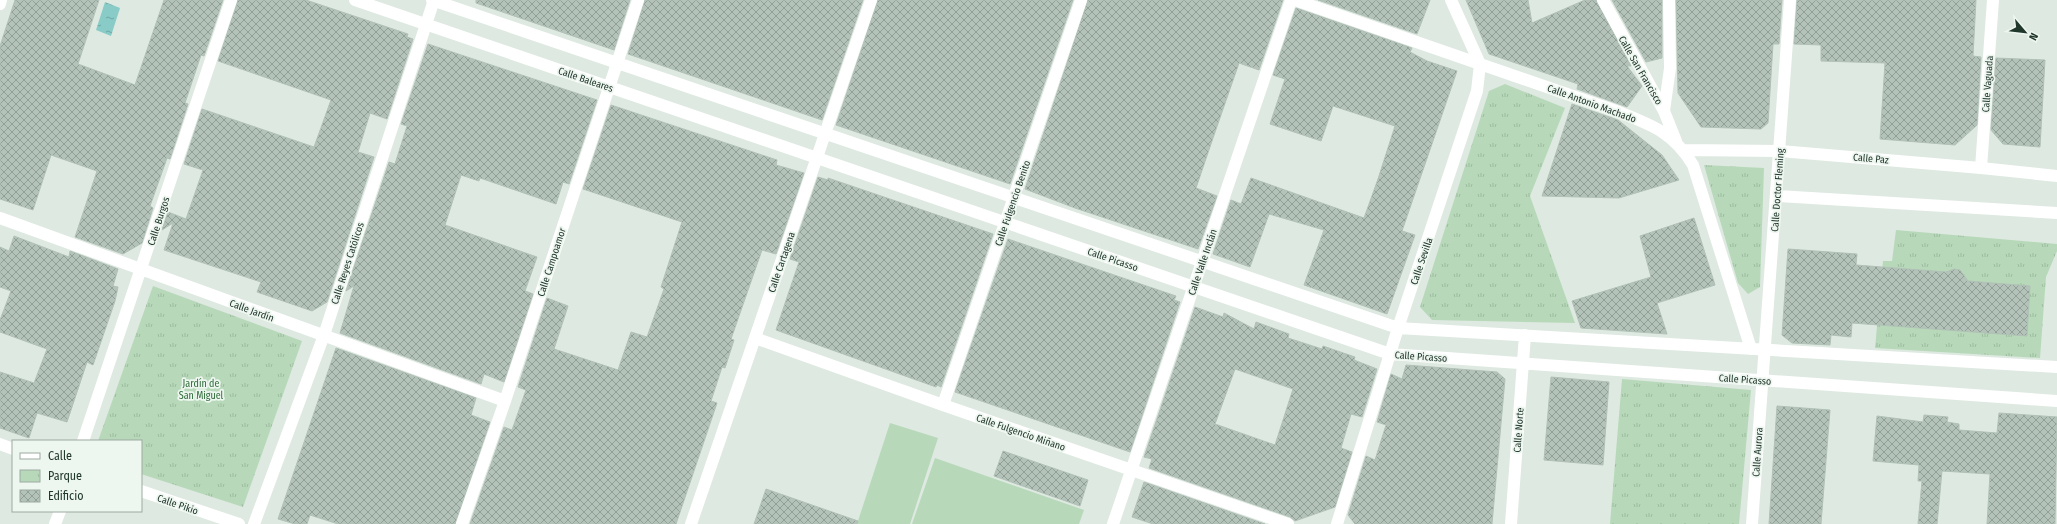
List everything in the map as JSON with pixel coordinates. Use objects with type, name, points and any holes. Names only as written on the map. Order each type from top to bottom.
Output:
[{"type":"street","points":[[0,4],[1,0]]},
{"type":"street","name":"Calle Burgos","points":[[83,440],[231,0]]},
{"type":"street","name":"Calle Baleares","points":[[355,0],[817,158]]},
{"type":"street","points":[[433,0],[1398,328],[2057,367]]},
{"type":"street","name":"Calle Reyes Católicos","points":[[254,524],[324,335],[433,0]]},
{"type":"street","name":"Calle Campoamor","points":[[462,524],[505,401],[638,0]]},
{"type":"street","name":"Calle Cartagena","points":[[690,524],[871,0]]},
{"type":"street","name":"Calle Fulgencio Benito","points":[[943,406],[1081,0]]},
{"type":"street","name":"Calle Valle Inclán","points":[[1113,524],[1291,0]]},
{"type":"street","name":"Calle Antonio Machado","points":[[1295,0],[1647,123],[1680,145],[1693,165],[1750,349]]},
{"type":"street","name":"Calle Sevilla","points":[[1337,524],[1398,328],[1478,91],[1480,64],[1451,0]]},
{"type":"street","name":"Calle San Francisco","points":[[1603,0],[1664,111],[1680,145]]},
{"type":"street","points":[[1664,111],[1670,68],[1669,0]]},
{"type":"street","name":"Calle Doctor Fleming","points":[[1762,380],[1777,196],[1790,0]]},
{"type":"street","name":"Calle Vaguada","points":[[1981,168],[1993,0]]},
{"type":"street","name":"Calle Paz","points":[[1680,145],[1780,151],[2057,176]]},
{"type":"street","name":"Calle Picasso","points":[[817,158],[1390,354],[2057,401]]},
{"type":"street","points":[[1777,196],[2057,213]]},
{"type":"street","name":"Calle Jardín","points":[[0,218],[505,401]]},
{"type":"street","name":"Calle Norte","points":[[1511,524],[1525,335]]},
{"type":"street","name":"Calle Fulgencio Miñano","points":[[755,338],[943,406],[1288,524]]},
{"type":"street","name":"Calle Aurora","points":[[1752,524],[1762,380]]},
{"type":"street","points":[[0,444],[12,449]]},
{"type":"street","name":"Calle Pikio","points":[[142,491],[238,524]]},
{"type":"street","points":[[55,524],[60,512]]},
{"type":"green space","points":[[1505,84],[1565,108],[1530,196],[1575,323],[1432,320],[1420,307],[1489,91]]},
{"type":"green space","points":[[1704,165],[1764,168],[1760,287],[1748,294],[1738,283]]},
{"type":"green space","points":[[1896,230],[2057,244],[2057,251],[2046,277],[2040,358],[1875,348],[1883,261],[1892,261]]},
{"type":"green space","name":"Jardín de San Miguel","points":[[153,286],[302,341],[243,507],[142,474],[142,440],[98,440]]},
{"type":"green space","points":[[1622,379],[1751,390],[1739,524],[1610,524]]},
{"type":"green space","points":[[890,423],[938,438],[910,524],[857,524]]},
{"type":"green space","points":[[935,458],[1084,510],[1079,524],[912,524]]},
{"type":"water","points":[[105,2],[120,8],[111,36],[96,30]]},
{"type":"building","points":[[15,0],[99,0],[78,64],[135,85],[164,0],[223,0],[204,56],[201,55],[185,103],[188,104],[170,159],[167,158],[150,206],[153,208],[142,243],[123,254],[75,237],[97,171],[51,155],[33,210],[0,199],[0,46]]},
{"type":"building","points":[[238,0],[306,0],[408,34],[407,37],[413,39],[387,119],[370,113],[358,152],[374,157],[327,302],[312,311],[257,292],[261,282],[164,250],[173,223],[162,230],[168,212],[186,219],[203,170],[184,164],[202,109],[314,147],[331,100],[218,61]]},
{"type":"building","points":[[476,0],[630,0],[614,50],[476,3]]},
{"type":"building","points":[[645,0],[863,0],[822,120],[628,54]]},
{"type":"building","points":[[878,0],[1073,0],[1010,184],[836,125]]},
{"type":"building","points":[[1088,0],[1283,0],[1259,70],[1239,63],[1213,138],[1196,188],[1217,196],[1198,249],[1075,208],[1025,189]]},
{"type":"building","points":[[1318,0],[1430,0],[1417,34]]},
{"type":"building","points":[[1466,0],[1528,0],[1532,23],[1585,0],[1596,0],[1631,66],[1627,66],[1642,86],[1627,107],[1577,89],[1578,84],[1489,54]]},
{"type":"building","points":[[1612,0],[1662,0],[1662,58],[1646,62]]},
{"type":"building","points":[[1676,0],[1782,0],[1779,44],[1773,44],[1768,123],[1761,129],[1701,127],[1678,93]]},
{"type":"building","points":[[1797,0],[1976,0],[1973,56],[1981,57],[1977,125],[1955,145],[1880,139],[1885,63],[1821,61],[1821,45],[1794,44]]},
{"type":"building","points":[[1296,8],[1412,48],[1410,52],[1427,61],[1457,71],[1402,231],[1415,235],[1387,314],[1304,285],[1324,230],[1269,214],[1250,267],[1213,254],[1231,200],[1241,204],[1251,178],[1364,218],[1378,179],[1395,126],[1333,106],[1321,141],[1270,124],[1285,79],[1273,75]]},
{"type":"building","points":[[428,44],[597,100],[569,184],[563,182],[556,204],[480,178],[479,181],[461,175],[445,225],[537,257],[525,291],[533,294],[504,382],[484,374],[481,384],[340,333],[354,286],[346,291],[389,162],[395,164],[407,126],[401,124]]},
{"type":"building","points":[[1996,58],[2045,60],[2040,147],[2003,144],[1991,130]]},
{"type":"building","points":[[1572,104],[1618,120],[1662,155],[1679,180],[1619,198],[1542,196]]},
{"type":"building","points":[[611,105],[777,160],[776,165],[804,173],[776,254],[762,250],[731,339],[734,340],[725,368],[722,367],[711,401],[717,403],[676,524],[470,524],[504,427],[512,430],[526,390],[518,387],[547,298],[568,306],[554,349],[618,370],[631,332],[647,337],[664,289],[661,287],[682,222],[583,189]]},
{"type":"building","points":[[818,177],[828,180],[828,178],[993,234],[941,387],[937,385],[936,387],[776,330],[799,262],[790,259]]},
{"type":"building","points":[[1694,218],[1715,285],[1657,303],[1667,334],[1581,328],[1572,301],[1651,277],[1640,236]]},
{"type":"building","points":[[14,236],[69,257],[70,251],[118,269],[113,286],[118,287],[115,301],[93,365],[87,362],[67,422],[37,413],[29,438],[0,428],[0,372],[34,383],[47,349],[0,332],[0,320],[11,291],[0,287],[0,247],[9,251]]},
{"type":"building","points":[[1008,239],[1176,296],[1174,300],[1180,302],[1130,452],[955,392]]},
{"type":"building","points":[[1788,249],[1857,254],[1856,265],[1946,272],[1954,269],[1960,270],[1968,281],[2030,286],[2027,336],[1852,323],[1851,337],[1831,335],[1830,345],[1792,343],[1782,335]]},
{"type":"building","points":[[1195,307],[1223,317],[1224,313],[1254,329],[1256,322],[1289,334],[1288,338],[1322,349],[1323,346],[1355,357],[1354,360],[1377,369],[1362,417],[1351,414],[1341,448],[1352,452],[1335,507],[1295,521],[1290,517],[1149,468],[1152,459],[1144,457]],"holes":[[[1235,369],[1293,389],[1275,445],[1215,424]]]},
{"type":"building","points":[[336,348],[476,398],[471,415],[490,422],[455,524],[338,524],[310,515],[307,524],[295,524],[278,519]]},
{"type":"building","points":[[1406,365],[1497,372],[1505,379],[1492,524],[1355,524],[1348,515],[1366,456],[1375,460],[1386,425],[1377,422],[1391,374],[1402,379]]},
{"type":"building","points":[[1551,377],[1609,382],[1603,465],[1544,460]]},
{"type":"building","points":[[1777,406],[1830,410],[1821,524],[1769,524]]},
{"type":"building","points":[[1999,413],[2057,417],[2055,524],[1987,524],[1990,474],[1942,471],[1937,524],[1918,524],[1922,481],[1918,481],[1919,465],[1873,461],[1877,416],[1923,422],[1924,415],[1948,417],[1947,422],[1959,424],[1959,430],[1997,433]]},
{"type":"building","points":[[1003,451],[1088,480],[1080,506],[994,476]]},
{"type":"building","points":[[1144,482],[1265,524],[1153,524],[1132,517]]},
{"type":"building","points":[[766,489],[858,521],[857,524],[754,524]]}]
